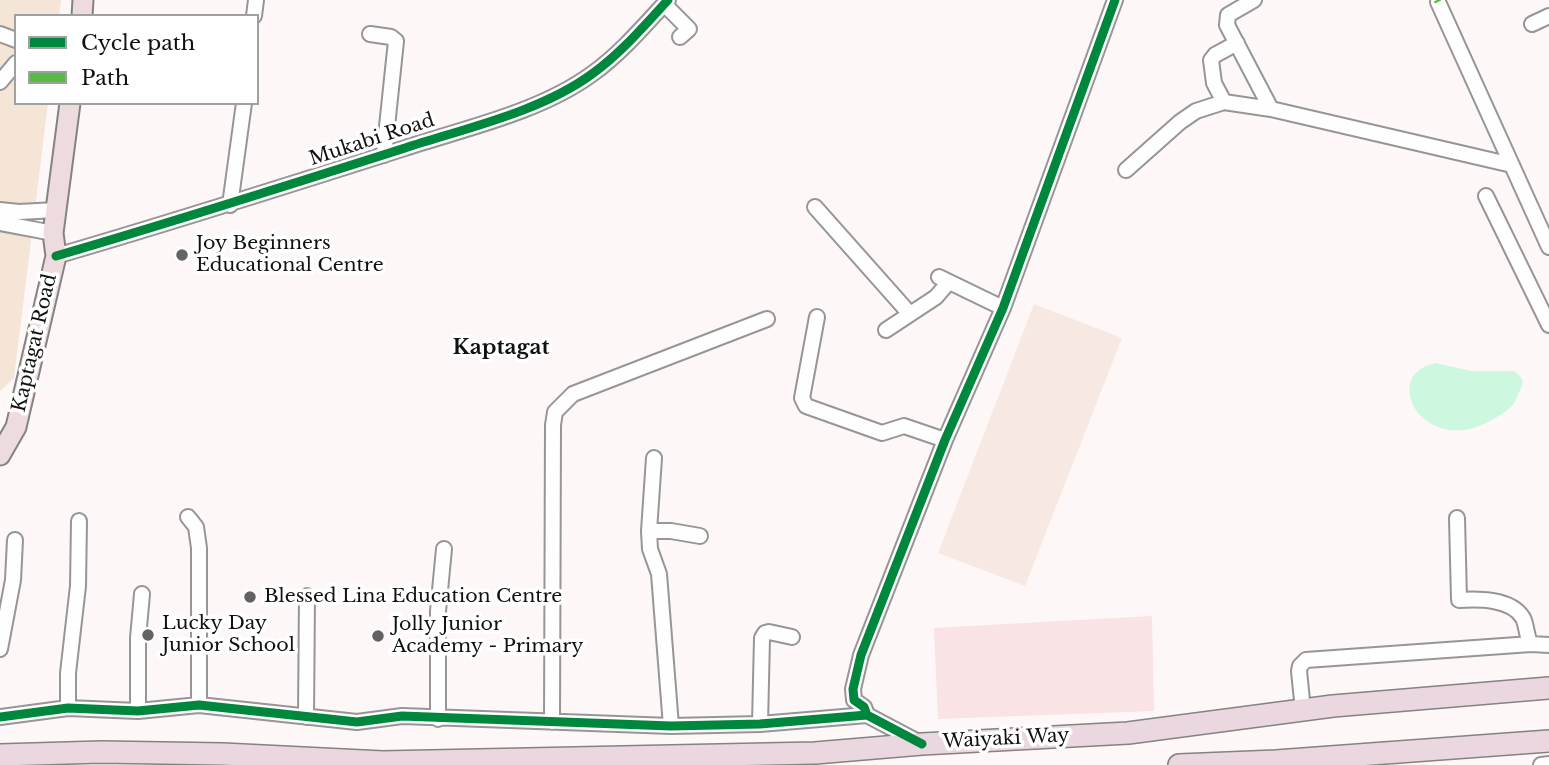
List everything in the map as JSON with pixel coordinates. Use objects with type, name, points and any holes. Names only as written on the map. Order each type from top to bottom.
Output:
[{"type":"highway","name":"Waiyaki Way","points":[[0,755],[100,758],[223,754],[383,762],[815,753],[922,744],[1128,733],[1303,710],[1549,688]]},
{"type":"highway","points":[[1179,765],[1277,763],[1549,741]]},
{"type":"main road","name":"Kaptagat Road","points":[[0,455],[16,427],[56,256],[53,233],[70,105]]},
{"type":"street","points":[[867,715],[864,707],[854,700],[853,689],[861,655],[945,440],[1003,308],[1115,0]]},
{"type":"street","points":[[1254,0],[1228,15],[1227,25],[1271,109]]},
{"type":"street","points":[[666,2],[689,29],[680,37]]},
{"type":"street","name":"Mukabi Road","points":[[56,256],[230,205],[515,112],[570,88],[613,57],[666,2]]},
{"type":"street","points":[[1438,2],[1549,247]]},
{"type":"street","points":[[1532,24],[1549,16]]},
{"type":"street","points":[[370,34],[391,37],[396,41],[384,155]]},
{"type":"street","points":[[1224,102],[1214,83],[1211,60],[1237,43]]},
{"type":"street","points":[[0,82],[14,66]]},
{"type":"street","points":[[1126,170],[1180,122],[1196,111],[1224,102],[1271,109],[1511,165]]},
{"type":"street","points":[[230,205],[244,105]]},
{"type":"street","points":[[1486,195],[1549,325]]},
{"type":"street","points":[[815,207],[910,314]]},
{"type":"street","points":[[0,210],[56,210]]},
{"type":"street","points":[[0,223],[53,233]]},
{"type":"street","points":[[886,330],[936,297],[943,280],[1003,308]]},
{"type":"street","points":[[817,317],[802,398],[806,406],[882,433],[904,426],[945,440]]},
{"type":"street","points":[[552,722],[552,425],[555,412],[572,394],[767,319]]},
{"type":"street","points":[[654,458],[650,549],[659,574],[671,726]]},
{"type":"street","points":[[188,517],[196,527],[199,548],[199,705]]},
{"type":"street","points":[[1457,518],[1460,600],[1490,601],[1516,611],[1522,616],[1531,644]]},
{"type":"street","points":[[68,708],[68,673],[78,586],[79,522]]},
{"type":"street","points":[[649,531],[671,531],[700,536]]},
{"type":"street","points":[[0,649],[13,580],[15,540]]},
{"type":"street","points":[[438,719],[438,611],[444,549]]},
{"type":"street","points":[[138,710],[138,638],[142,594]]},
{"type":"street","points":[[306,717],[307,596]]},
{"type":"street","points":[[760,724],[762,638],[769,632],[792,637]]},
{"type":"street","points":[[1303,710],[1299,671],[1306,660],[1531,644],[1549,645]]},
{"type":"street","points":[[0,717],[68,708],[138,710],[199,705],[356,722],[402,716],[671,726],[760,724],[867,715],[922,744]]},
{"type":"street","points":[[1541,765],[1549,764]]},
{"type":"shaded area","points":[[0,0],[61,0],[59,14],[14,14],[14,105],[48,105],[14,378],[0,391]]},
{"type":"shaded area","points":[[1034,304],[1122,338],[1025,586],[938,553]]},
{"type":"shaded area","points":[[1436,363],[1471,371],[1514,371],[1521,377],[1522,386],[1512,405],[1490,421],[1466,430],[1445,429],[1428,422],[1416,410],[1410,396],[1411,382],[1419,370]]},
{"type":"shaded area","points":[[1152,616],[1154,711],[938,719],[934,628]]},
{"type":"cycle path","points":[[56,256],[526,109],[572,87],[592,74],[632,39],[668,0]]},
{"type":"cycle path","points":[[922,744],[867,715],[864,707],[854,700],[853,689],[861,655],[945,440],[1003,308],[1115,0]]},
{"type":"cycle path","points":[[0,717],[68,708],[138,711],[199,705],[357,722],[402,716],[671,726],[760,724],[867,715]]},
{"type":"place","name":"Joy Beginners Educational Centre","points":[[182,255]]},
{"type":"place","name":"Blessed Lina Education Centre","points":[[250,597]]},
{"type":"place","name":"Lucky Day Junior School","points":[[148,635]]},
{"type":"place","name":"Jolly Junior Academy - Primary","points":[[378,636]]},
{"type":"district","name":"Kaptagat","points":[[501,348]]}]
